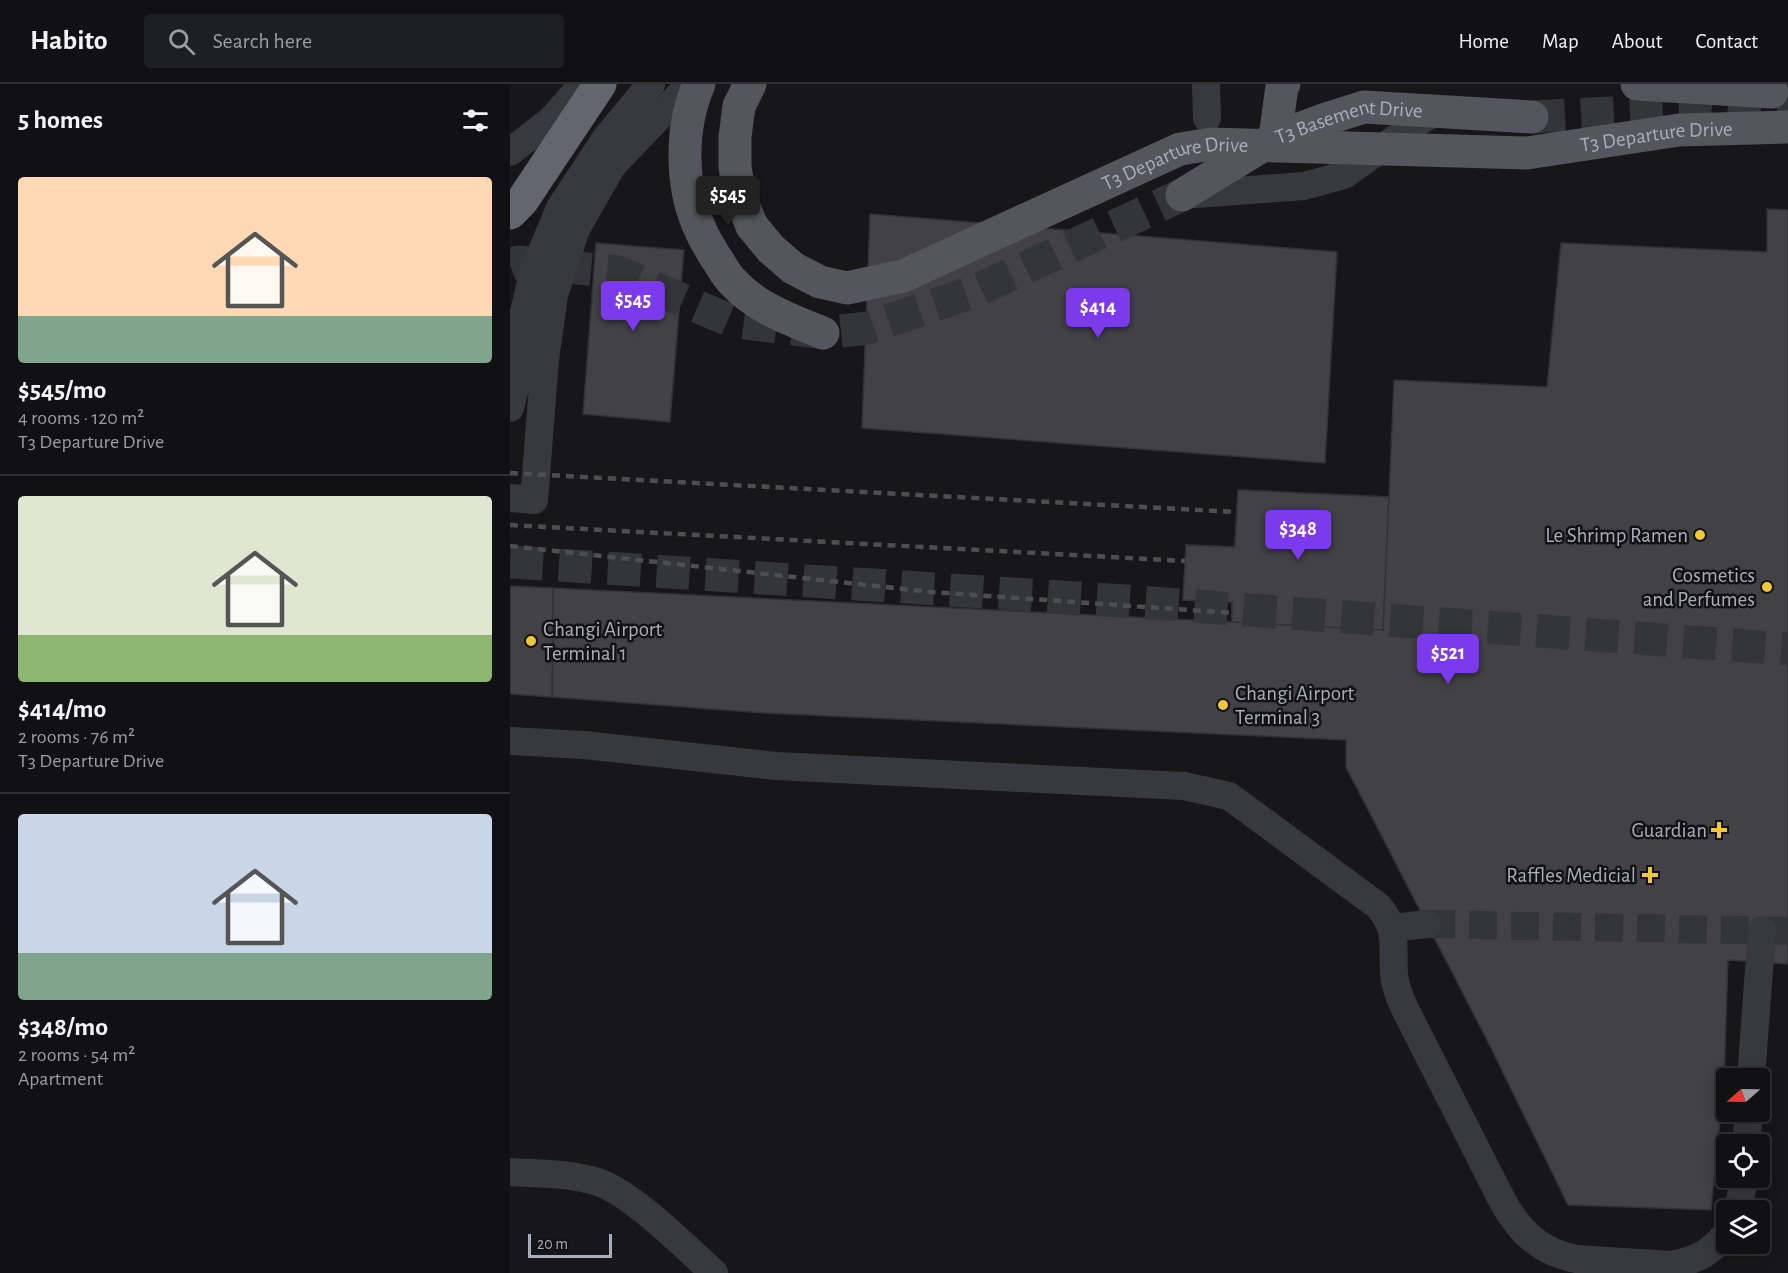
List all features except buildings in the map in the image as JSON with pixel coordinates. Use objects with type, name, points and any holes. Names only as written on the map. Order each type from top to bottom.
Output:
[{"type":"highway","points":[[514,215],[600,84]]},
{"type":"main road","points":[[699,84],[687,122],[684,146],[691,205],[700,231],[732,282],[779,315],[823,333]]},
{"type":"main road","points":[[1275,138],[1284,84]]},
{"type":"main road","points":[[1637,84],[1772,92]]},
{"type":"main road","name":"T3 Departure Drive","points":[[744,95],[735,137],[735,167],[740,198],[752,226],[771,249],[793,268],[820,282],[848,288],[903,276],[1180,149],[1212,144],[1527,153],[1678,130],[1788,127]]},
{"type":"main road","name":"T3 Basement Drive","points":[[1182,195],[1275,138],[1364,107],[1532,117]]},
{"type":"lane","points":[[510,152],[551,120],[583,84]]},
{"type":"lane","points":[[510,408],[517,380],[523,316],[534,270],[560,208],[606,138],[651,84]]},
{"type":"lane","points":[[510,498],[534,500],[554,296],[576,229],[612,166],[690,84]]},
{"type":"lane","points":[[1206,84],[1207,118]]},
{"type":"lane","points":[[1182,195],[1304,186],[1344,175],[1436,110]]},
{"type":"lane","points":[[510,741],[584,745],[776,766],[1184,786],[1229,796],[1378,906],[1386,915],[1395,943],[1396,990],[1503,1202],[1512,1217],[1535,1243],[1565,1257],[1576,1259],[1672,1264],[1688,1262],[1709,1252],[1716,1245]]},
{"type":"lane","points":[[1392,928],[1427,924]]},
{"type":"lane","points":[[1752,1068],[1762,930]]},
{"type":"lane","points":[[510,1172],[578,1178],[598,1182],[619,1192],[714,1273]]},
{"type":"tunnel","points":[[1532,117],[1709,108],[1788,116]]},
{"type":"tunnel","points":[[510,265],[518,262],[618,272],[731,321],[823,333],[868,328],[975,291],[1182,195]]},
{"type":"tunnel","points":[[510,562],[1125,601],[1788,649]]},
{"type":"tunnel","points":[[1427,924],[1788,931]]},
{"type":"railway","points":[[510,473],[1237,512]]},
{"type":"railway","points":[[510,525],[1185,561]]},
{"type":"railway","points":[[510,546],[931,592],[1232,613]]},
{"type":"place","name":"Le Shrimp Ramen","points":[[1700,535]]},
{"type":"place","name":"Cosmetics and Perfumes","points":[[1767,587]]},
{"type":"place","name":"Changi Airport Terminal 1","points":[[531,641]]},
{"type":"place","name":"Changi Airport Terminal 3","points":[[1223,705]]},
{"type":"place","name":"Guardian","points":[[1719,830]]},
{"type":"place","name":"Raffles Medicial","points":[[1650,875]]}]
